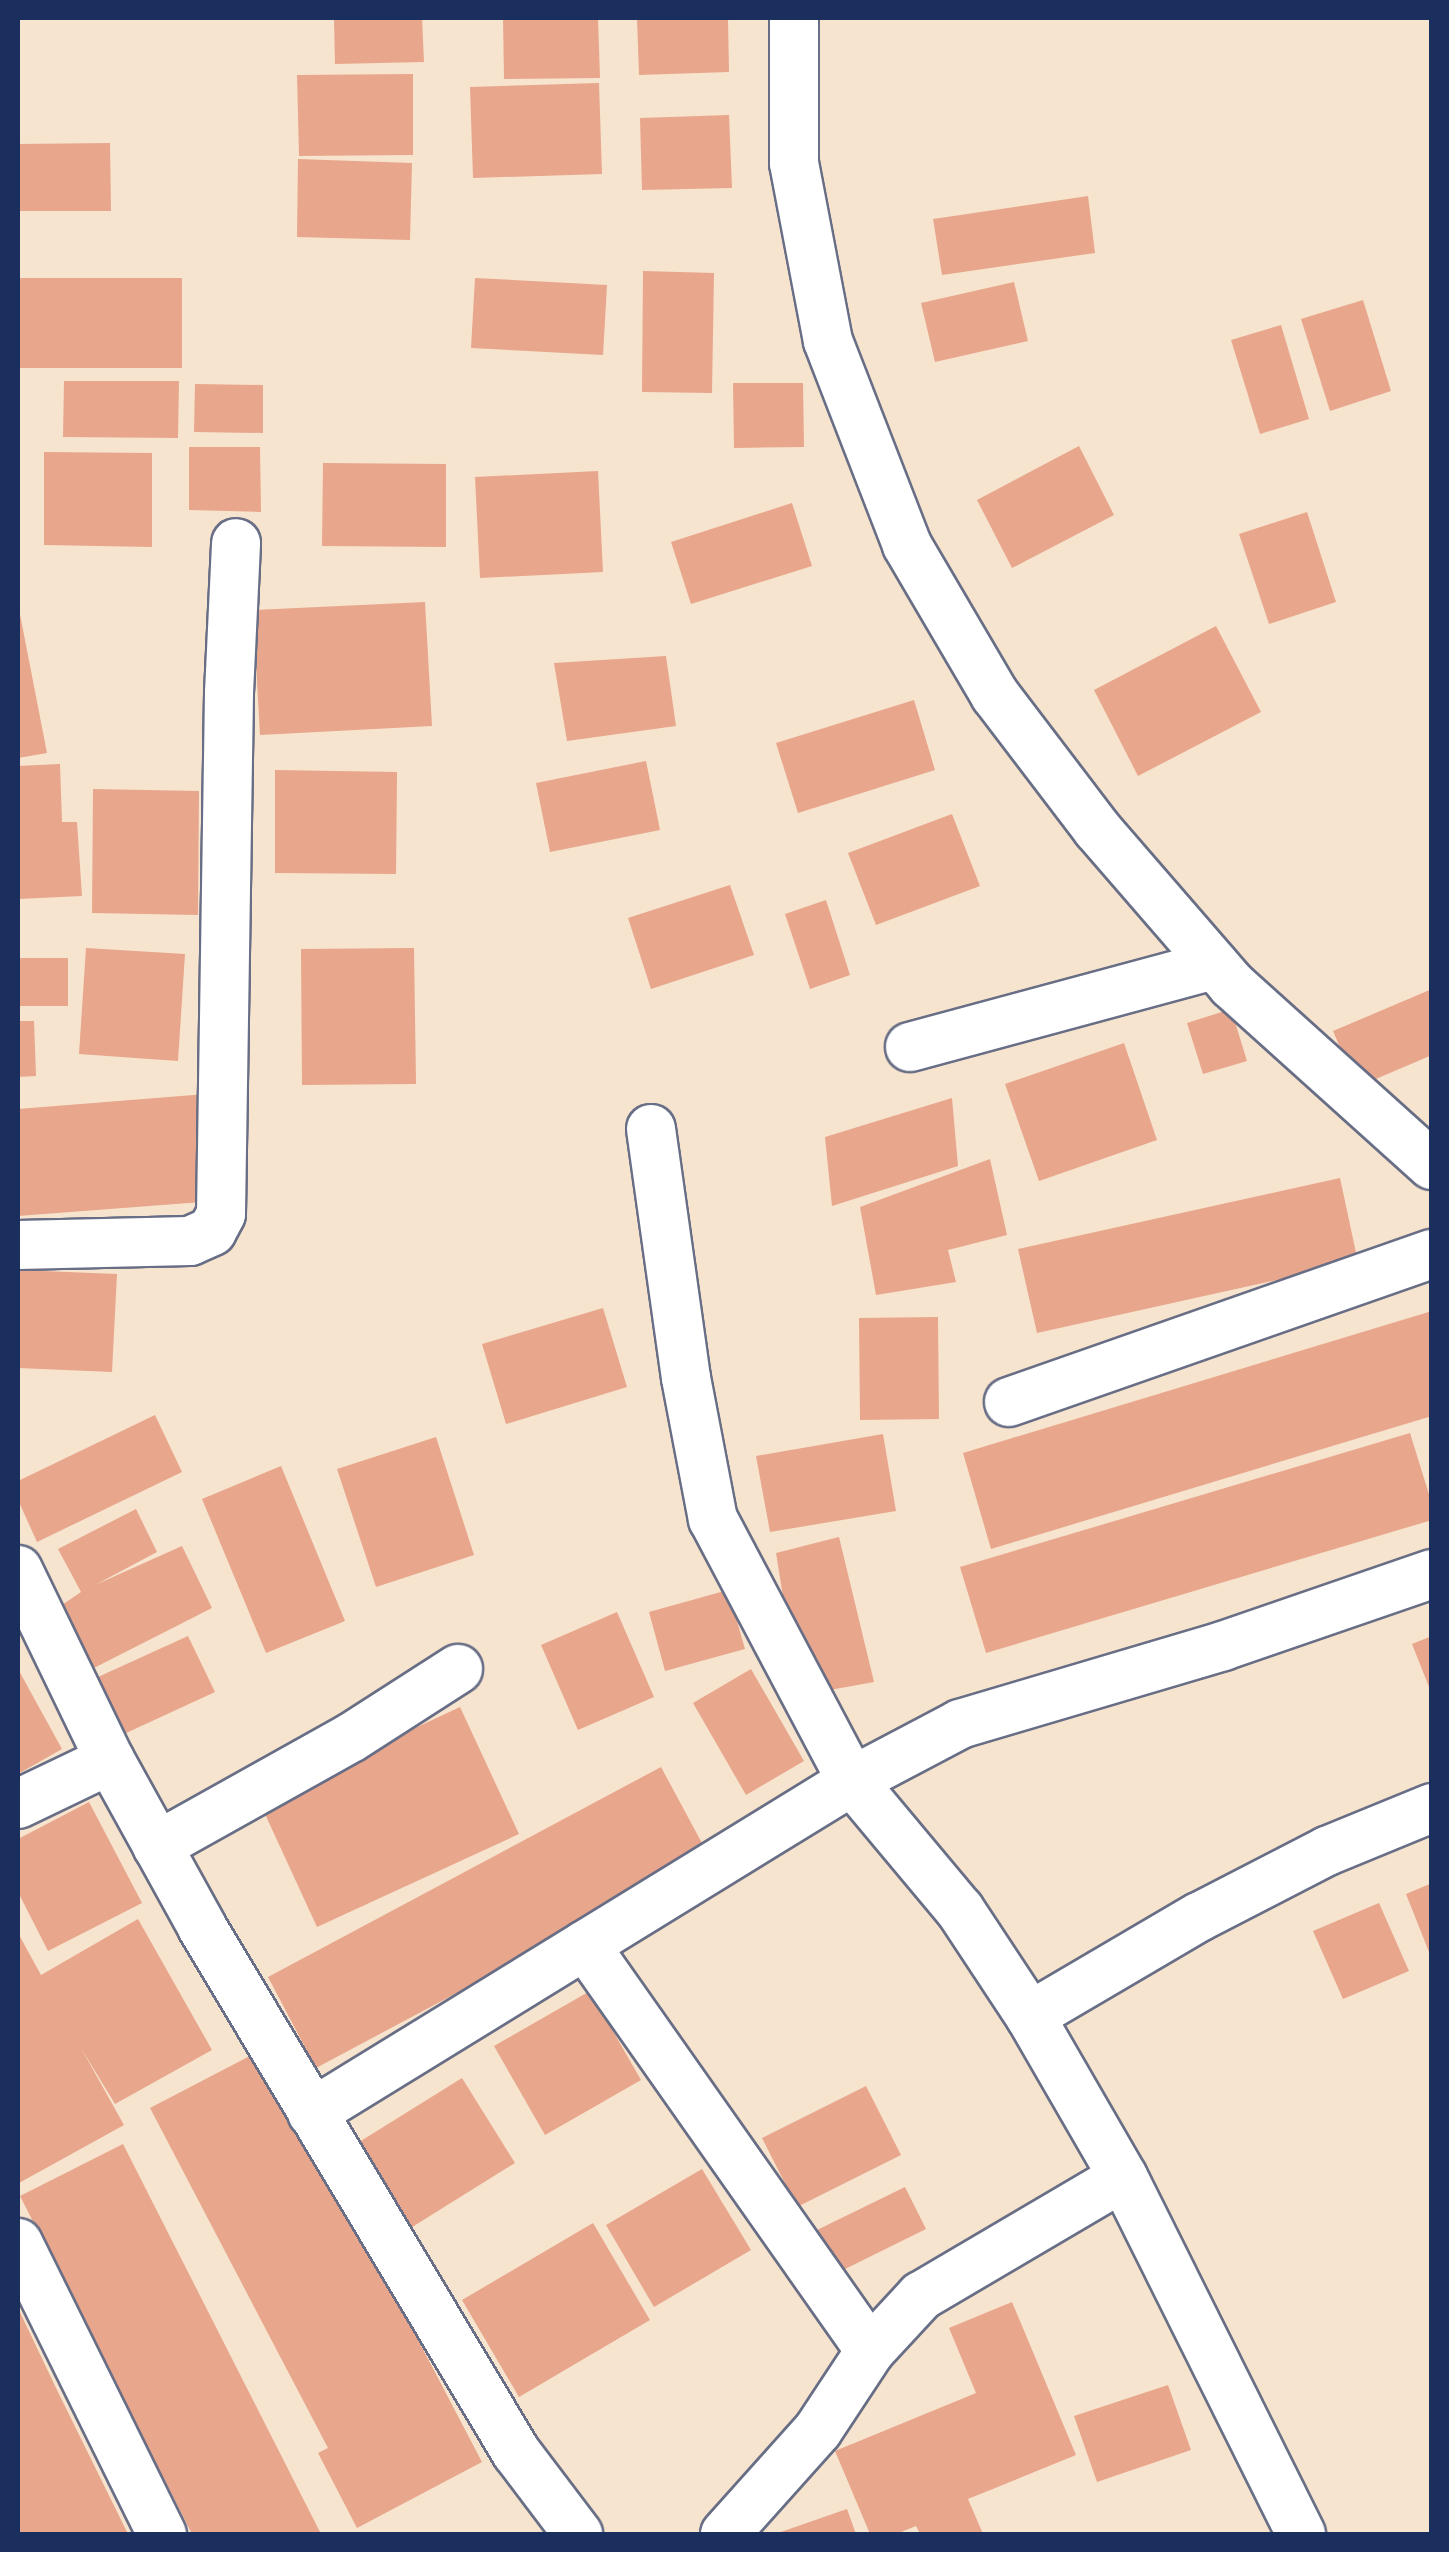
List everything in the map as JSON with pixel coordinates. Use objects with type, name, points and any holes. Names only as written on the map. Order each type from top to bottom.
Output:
[{"type":"street","points":[[794,18],[794,163],[828,341],[906,545],[995,695],[1097,830],[1214,964],[1432,1165]]},
{"type":"street","points":[[18,1244],[190,1241],[212,1231],[221,1214],[229,693],[236,543]]},
{"type":"street","points":[[910,1047],[1214,964]]},
{"type":"street","points":[[652,1129],[686,1378],[713,1519],[852,1781],[960,1910],[1030,2016],[1123,2177],[1300,2534]]},
{"type":"street","points":[[1009,1402],[1432,1254]]},
{"type":"street","points":[[18,1570],[156,1846],[561,2530]]},
{"type":"street","points":[[312,2114],[852,1781],[960,1724],[1223,1646],[1432,1574]]},
{"type":"street","points":[[156,1846],[352,1737],[458,1668]]},
{"type":"street","points":[[18,1804],[110,1760]]},
{"type":"street","points":[[1030,2016],[1215,1908],[1326,1851],[1432,1808]]},
{"type":"street","points":[[585,1945],[870,2351]]},
{"type":"street","points":[[725,2534],[818,2430],[870,2351],[920,2296],[1123,2177]]},
{"type":"street","points":[[18,2243],[162,2534]]},
{"type":"building","points":[[334,18],[422,18],[424,62],[335,64]]},
{"type":"building","points":[[503,18],[598,18],[600,78],[504,79]]},
{"type":"building","points":[[637,18],[728,18],[729,72],[639,75]]},
{"type":"building","points":[[413,74],[413,155],[299,156],[297,75]]},
{"type":"building","points":[[599,83],[602,174],[473,178],[470,87]]},
{"type":"building","points":[[729,115],[732,188],[642,190],[640,118]]},
{"type":"building","points":[[110,143],[111,211],[18,211],[18,144]]},
{"type":"building","points":[[298,159],[412,163],[410,240],[297,237]]},
{"type":"building","points":[[1088,196],[1095,253],[942,275],[933,219]]},
{"type":"building","points":[[643,271],[714,273],[712,393],[642,392]]},
{"type":"building","points":[[18,278],[182,278],[182,368],[18,368]]},
{"type":"building","points":[[475,278],[607,285],[603,355],[471,348]]},
{"type":"building","points":[[1014,282],[1028,341],[935,362],[921,303]]},
{"type":"building","points":[[1363,300],[1391,391],[1330,411],[1301,319]]},
{"type":"building","points":[[1281,325],[1309,419],[1260,434],[1231,340]]},
{"type":"building","points":[[64,381],[179,381],[178,438],[63,437]]},
{"type":"building","points":[[733,383],[803,383],[804,447],[734,448]]},
{"type":"building","points":[[195,384],[263,385],[263,433],[194,432]]},
{"type":"building","points":[[1079,446],[1114,515],[1012,568],[977,500]]},
{"type":"building","points":[[189,447],[260,447],[261,512],[189,510]]},
{"type":"building","points":[[44,452],[152,453],[152,547],[44,545]]},
{"type":"building","points":[[323,463],[446,464],[446,547],[322,546]]},
{"type":"building","points":[[598,471],[603,572],[480,578],[475,477]]},
{"type":"building","points":[[792,503],[812,566],[691,604],[671,542]]},
{"type":"building","points":[[1307,512],[1336,602],[1269,624],[1239,534]]},
{"type":"building","points":[[425,602],[432,726],[260,735],[253,610]]},
{"type":"building","points":[[18,604],[47,753],[18,758]]},
{"type":"building","points":[[1216,626],[1261,712],[1138,776],[1094,690]]},
{"type":"building","points":[[666,656],[676,726],[567,741],[554,663]]},
{"type":"building","points":[[914,700],[935,770],[798,813],[776,743]]},
{"type":"building","points":[[646,761],[660,830],[550,852],[536,783]]},
{"type":"building","points":[[60,764],[62,822],[77,822],[82,896],[18,899],[18,766]]},
{"type":"building","points":[[275,770],[397,772],[396,874],[275,873]]},
{"type":"building","points":[[93,789],[199,791],[198,915],[92,913]]},
{"type":"building","points":[[952,814],[980,886],[876,925],[848,853]]},
{"type":"building","points":[[730,885],[754,955],[651,989],[628,918]]},
{"type":"building","points":[[826,900],[850,975],[810,989],[785,914]]},
{"type":"building","points":[[86,948],[185,954],[178,1061],[79,1054]]},
{"type":"building","points":[[414,948],[416,1084],[302,1085],[301,949]]},
{"type":"building","points":[[18,958],[68,958],[68,1006],[18,1006]]},
{"type":"building","points":[[1432,989],[1432,1055],[1357,1087],[1333,1031]]},
{"type":"building","points":[[1231,1009],[1247,1061],[1203,1074],[1187,1023]]},
{"type":"building","points":[[18,1021],[34,1021],[36,1076],[18,1077]]},
{"type":"building","points":[[1124,1043],[1157,1140],[1039,1181],[1005,1084]]},
{"type":"building","points":[[206,1094],[215,1201],[18,1216],[18,1109]]},
{"type":"building","points":[[952,1098],[958,1166],[832,1206],[825,1137]]},
{"type":"building","points":[[990,1159],[1007,1235],[948,1250],[956,1282],[876,1295],[860,1207]]},
{"type":"building","points":[[1340,1178],[1358,1262],[1037,1333],[1018,1249]]},
{"type":"building","points":[[18,1270],[117,1274],[112,1372],[18,1368]]},
{"type":"building","points":[[603,1308],[627,1387],[506,1424],[482,1344]]},
{"type":"building","points":[[1432,1311],[1432,1416],[991,1549],[963,1453]]},
{"type":"building","points":[[938,1317],[939,1419],[860,1420],[859,1318]]},
{"type":"building","points":[[155,1415],[182,1472],[37,1542],[18,1500],[18,1481]]},
{"type":"building","points":[[1410,1433],[1432,1504],[1432,1520],[986,1653],[960,1567]]},
{"type":"building","points":[[883,1434],[896,1511],[770,1532],[756,1456]]},
{"type":"building","points":[[436,1437],[474,1555],[376,1587],[337,1469]]},
{"type":"building","points":[[281,1466],[345,1621],[266,1653],[202,1499]]},
{"type":"building","points":[[136,1509],[157,1552],[95,1585],[182,1546],[212,1608],[88,1671],[56,1609],[81,1592],[58,1549]]},
{"type":"building","points":[[839,1537],[874,1682],[813,1693],[794,1665],[776,1553]]},
{"type":"building","points":[[728,1590],[745,1649],[665,1671],[649,1612]]},
{"type":"building","points":[[617,1612],[654,1697],[578,1730],[541,1645]]},
{"type":"building","points":[[188,1636],[215,1692],[124,1734],[98,1677]]},
{"type":"building","points":[[1432,1636],[1432,1692],[1431,1692],[1412,1644]]},
{"type":"building","points":[[18,1669],[62,1749],[18,1774]]},
{"type":"building","points":[[751,1669],[804,1761],[746,1795],[693,1703]]},
{"type":"building","points":[[460,1707],[519,1834],[317,1927],[259,1801]]},
{"type":"building","points":[[661,1767],[710,1858],[316,2068],[268,1977]]},
{"type":"building","points":[[89,1802],[142,1903],[48,1951],[18,1892],[18,1839]]},
{"type":"building","points":[[1432,1883],[1432,1957],[1431,1957],[1406,1894]]},
{"type":"building","points":[[1379,1903],[1409,1971],[1343,1999],[1313,1931]]},
{"type":"building","points":[[138,1919],[212,2050],[115,2104],[81,2048],[124,2125],[19,2183],[18,1933],[41,1975]]},
{"type":"building","points":[[590,1991],[641,2080],[545,2135],[494,2046]]},
{"type":"building","points":[[265,2048],[482,2462],[357,2528],[318,2453],[328,2448],[150,2108]]},
{"type":"building","points":[[462,2078],[515,2163],[409,2229],[356,2144]]},
{"type":"building","points":[[866,2086],[901,2155],[797,2207],[762,2138]]},
{"type":"building","points":[[123,2144],[321,2534],[192,2534],[20,2196]]},
{"type":"building","points":[[702,2169],[751,2250],[654,2307],[606,2225]]},
{"type":"building","points":[[905,2187],[926,2229],[839,2272],[817,2230]]},
{"type":"building","points":[[593,2223],[650,2320],[519,2397],[462,2300]]},
{"type":"building","points":[[1012,2302],[1076,2455],[968,2499],[983,2534],[920,2534],[916,2526],[896,2534],[870,2534],[835,2451],[976,2393],[949,2328]]},
{"type":"building","points":[[18,2308],[57,2390],[128,2534],[18,2534]]},
{"type":"building","points":[[1168,2385],[1191,2450],[1097,2482],[1074,2416]]},
{"type":"building","points":[[847,2509],[856,2534],[775,2534]]}]
